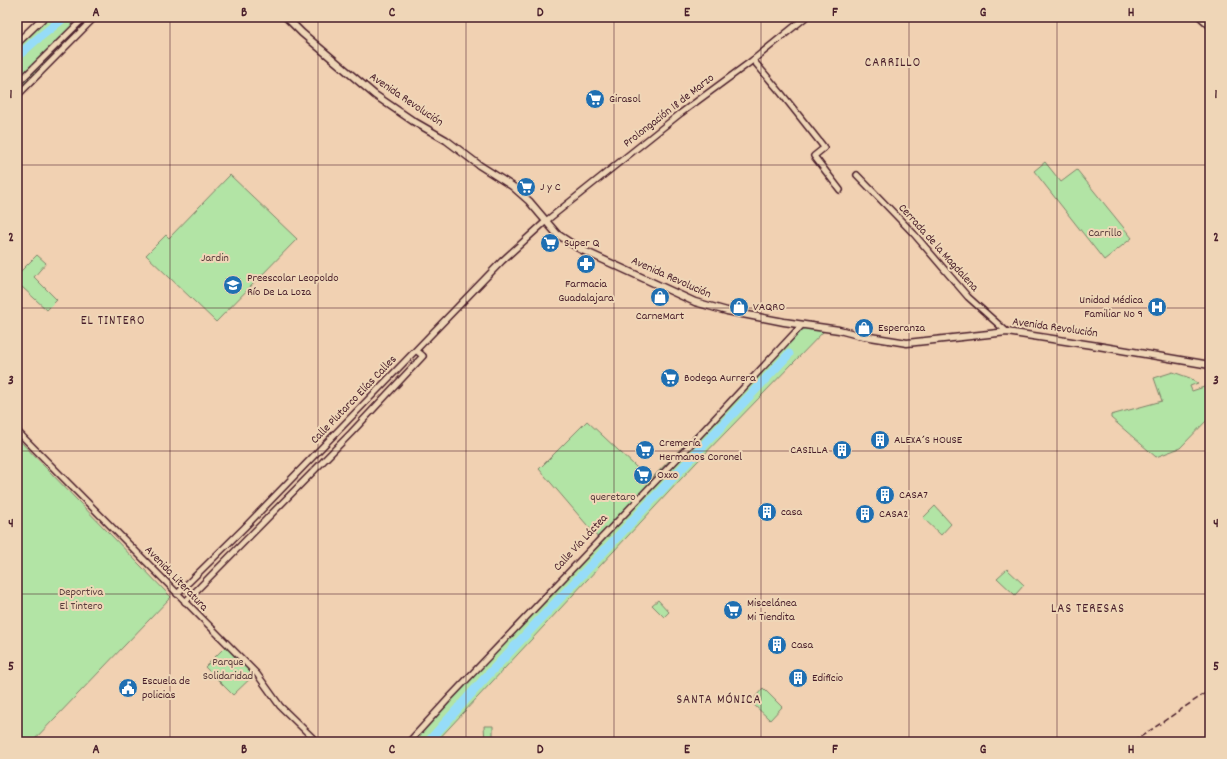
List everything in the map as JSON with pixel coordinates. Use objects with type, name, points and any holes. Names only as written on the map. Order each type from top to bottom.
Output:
[{"type":"main road","points":[[17,43],[44,17]]},
{"type":"main road","name":"Avenida Revolución","points":[[286,17],[302,33],[375,95],[413,121],[446,140],[479,165],[512,186],[529,201],[557,234],[572,245],[695,302],[727,311],[907,343],[1007,332],[1176,358],[1210,365]]},
{"type":"street","points":[[17,84],[86,17]]},
{"type":"street","points":[[17,96],[95,17]]},
{"type":"street","name":"Prolongación 18 de Marzo","points":[[546,221],[681,113],[753,60],[806,17]]},
{"type":"street","points":[[1200,17],[1210,26]]},
{"type":"street","points":[[753,60],[782,93],[824,146],[824,148],[814,156],[840,190]]},
{"type":"street","name":"Cerrada de la Magdalena","points":[[857,175],[919,239],[968,297],[1007,332]]},
{"type":"street","name":"Calle Plutarco Elías Calles","points":[[177,594],[239,534],[393,373],[417,351],[502,261],[546,221]]},
{"type":"street","name":"Calle Vía Láctea","points":[[409,742],[802,325]]},
{"type":"street","name":"Calle Plutarco Elías Calles","points":[[185,602],[351,433],[423,356],[417,351]]},
{"type":"street","name":"Avenida Literatura","points":[[17,431],[257,674],[280,706],[317,742]]},
{"type":"green space","points":[[48,17],[85,17],[17,84],[17,43]]},
{"type":"green space","points":[[87,17],[93,17],[17,93],[17,87]]},
{"type":"green space","name":"Carrillo","points":[[1045,162],[1061,182],[1077,170],[1132,238],[1104,260],[1034,171]]},
{"type":"green space","name":"Jardin","points":[[230,175],[297,239],[216,322],[146,255],[166,235],[169,238]]},
{"type":"green space","points":[[37,255],[46,263],[34,277],[57,300],[47,310],[22,287],[17,292],[17,275]]},
{"type":"green space","name":"queretaro","points":[[802,325],[827,328],[695,464],[436,742],[413,742],[599,539],[539,469],[587,421],[650,480]]},
{"type":"green space","points":[[1173,372],[1190,378],[1198,383],[1190,386],[1192,391],[1210,385],[1210,417],[1180,448],[1156,457],[1111,418],[1111,415],[1162,401],[1154,378]]},
{"type":"green space","name":"Deportiva El Tintero","points":[[17,438],[171,597],[32,742],[17,742]]},
{"type":"green space","points":[[935,506],[951,524],[941,535],[923,518]]},
{"type":"green space","points":[[1007,569],[1024,585],[1015,595],[997,578]]},
{"type":"green space","points":[[658,600],[669,612],[664,617],[652,605]]},
{"type":"green space","name":"Parque Solidaridad","points":[[227,645],[255,674],[233,695],[205,667]]},
{"type":"green space","points":[[763,688],[782,707],[770,720],[751,702]]},
{"type":"green space","points":[[484,726],[493,726],[493,741],[485,742]]},
{"type":"waterway","points":[[17,57],[65,17]]},
{"type":"waterway","points":[[428,742],[486,677],[789,354]]},
{"type":"railway","points":[[1206,17],[1210,20]]},
{"type":"railway","points":[[1133,742],[1210,690]]},
{"type":"place","name":"Girasol","points":[[595,99]]},
{"type":"place","name":"J y C","points":[[526,187]]},
{"type":"place","name":"Super Q","points":[[550,243]]},
{"type":"place","name":"Farmacia Guadalajara","points":[[586,264]]},
{"type":"place","name":"Preescolar Leopoldo Río De La Loza","points":[[233,285]]},
{"type":"place","name":"CarneMart","points":[[660,297]]},
{"type":"place","name":"VAQRO","points":[[739,307]]},
{"type":"place","name":"Unidad Médica Familiar No 9","points":[[1157,307]]},
{"type":"place","name":"Esperanza","points":[[864,328]]},
{"type":"place","name":"Bodega Aurrera","points":[[670,378]]},
{"type":"place","name":"ALEXA´S HOUSE","points":[[880,440]]},
{"type":"place","name":"Cremería Hermanos Coronel","points":[[645,450]]},
{"type":"place","name":"CASILLA","points":[[842,450]]},
{"type":"place","name":"Oxxo","points":[[643,475]]},
{"type":"place","name":"CASA7","points":[[885,495]]},
{"type":"place","name":"casa","points":[[767,512]]},
{"type":"place","name":"CASA2","points":[[865,514]]},
{"type":"place","name":"Miscelánea Mi Tiendita","points":[[733,610]]},
{"type":"place","name":"Casa","points":[[777,645]]},
{"type":"place","name":"Edificio","points":[[798,678]]},
{"type":"place","name":"Escuela de policias","points":[[128,688]]},
{"type":"district","name":"CARRILLO","points":[[893,63]]},
{"type":"district","name":"EL TINTERO","points":[[113,321]]},
{"type":"district","name":"LAS TERESAS","points":[[1088,609]]},
{"type":"district","name":"SANTA MÓNICA","points":[[719,700]]}]
